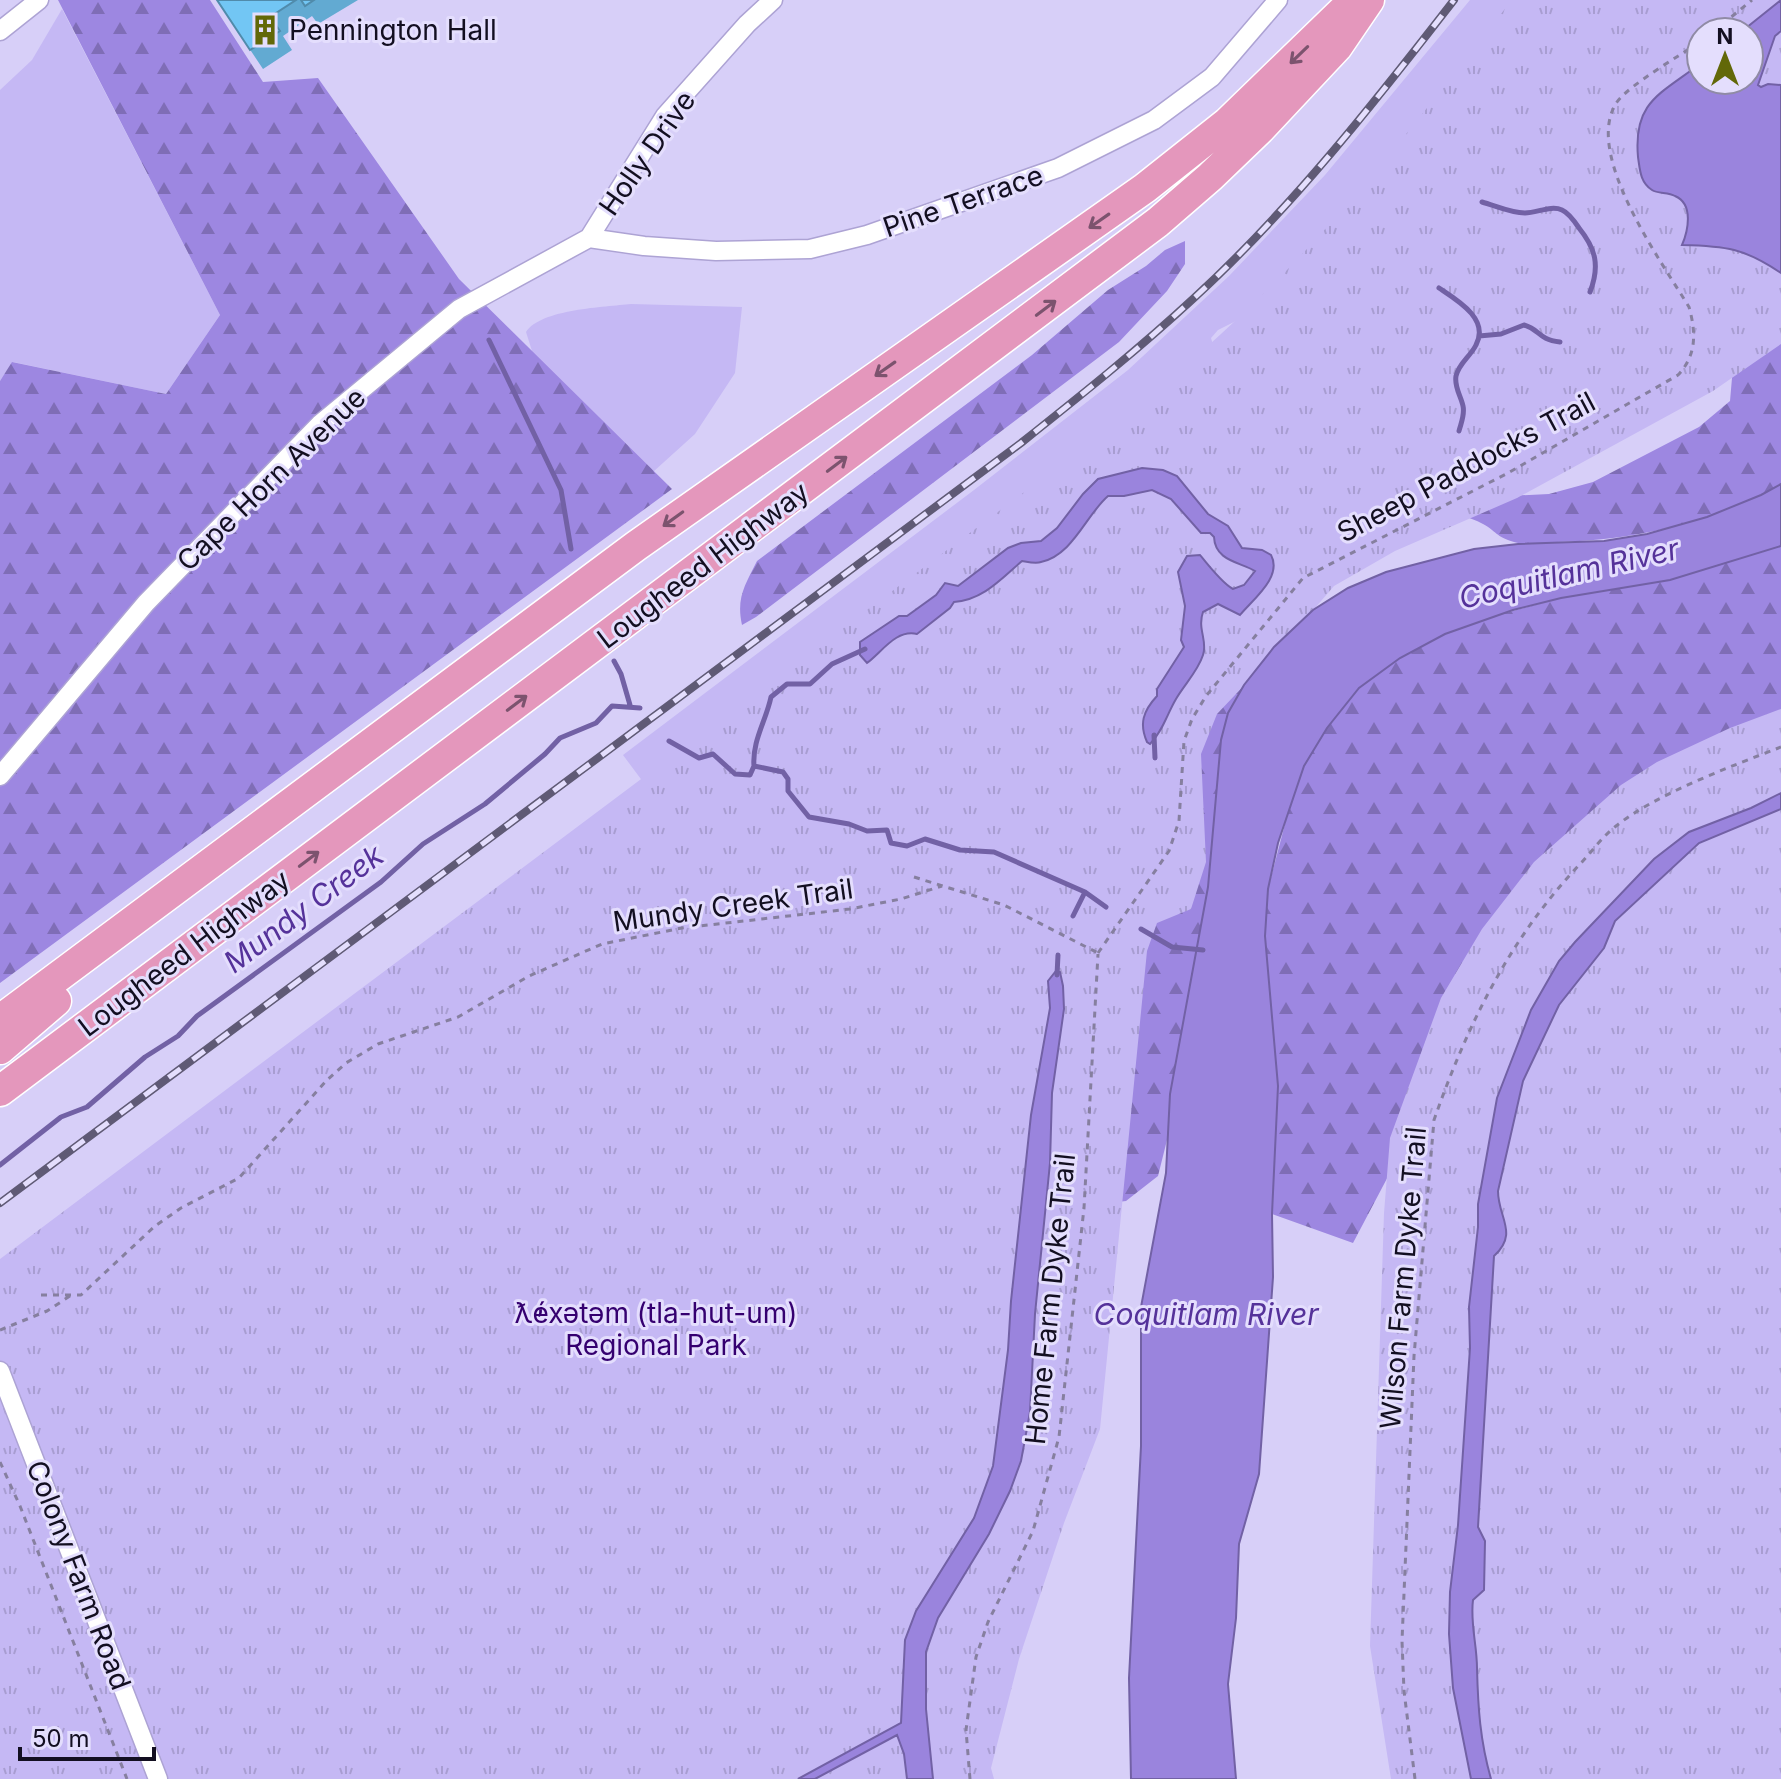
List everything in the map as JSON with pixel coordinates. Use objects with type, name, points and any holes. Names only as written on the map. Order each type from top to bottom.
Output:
[{"type":"main road","name":"Lougheed Highway","points":[[0,1020],[647,538],[1145,188],[1227,123],[1354,0]]},
{"type":"main road","name":"Lougheed Highway","points":[[0,1091],[1148,229],[1198,189],[1260,129],[1337,47],[1369,0]]},
{"type":"main road","points":[[0,1049],[232,846]]},
{"type":"street","points":[[0,31],[39,0]]},
{"type":"street","name":"Holly Drive","points":[[589,238],[665,116],[747,24],[773,0]]},
{"type":"street","name":"Pine Terrace","points":[[589,238],[716,251],[810,249],[867,235],[1058,168],[1154,120],[1212,77],[1278,0]]},
{"type":"street","name":"Cape Horn Avenue","points":[[0,776],[146,603],[320,424],[459,309],[589,238]]},
{"type":"street","name":"Colony Farm Road","points":[[0,1371],[158,1779]]},
{"type":"path","points":[[1732,16],[1752,0]]},
{"type":"path","name":"Sheep Paddocks Trail","points":[[1098,953],[1169,851],[1175,837],[1179,821],[1184,741],[1192,719],[1206,696],[1303,578],[1508,473],[1678,375],[1687,365],[1694,342],[1694,324],[1689,307],[1618,182],[1610,157],[1608,131],[1613,110],[1624,94],[1685,52]]},
{"type":"path","name":"Wilson Farm Dyke Trail","points":[[1415,1779],[1404,1691],[1402,1641],[1414,1356],[1437,1111],[1485,997],[1522,934],[1559,886],[1616,826],[1655,802],[1781,747]]},
{"type":"path","points":[[914,877],[1004,905],[1098,953]]},
{"type":"path","name":"Mundy Creek Trail","points":[[0,1330],[47,1311],[70,1296],[83,1293],[155,1226],[181,1208],[239,1178],[327,1080],[346,1063],[378,1044],[458,1017],[529,976],[602,944],[682,928],[850,909],[901,899],[942,886]]},
{"type":"path","name":"Home Farm Dyke Trail","points":[[970,1779],[966,1730],[976,1657],[988,1622],[1033,1531],[1059,1437],[1084,1208],[1098,953]]},
{"type":"path","points":[[41,1295],[70,1296]]},
{"type":"path","points":[[0,1462],[26,1520],[127,1779]]},
{"type":"green space","points":[[58,0],[210,0],[263,82],[318,78],[459,279],[672,489],[0,983],[0,381],[12,362],[166,394],[220,315]]},
{"type":"green space","points":[[1470,0],[1605,0],[1236,321],[1218,330],[1211,338],[1215,352],[658,802],[623,755],[1128,370],[1229,276],[1325,175]]},
{"type":"green space","name":"ƛ̓éxətəm (tla-hut-um) Regional Park","points":[[1512,0],[1781,0],[1781,344],[1713,391],[1517,498],[1395,551],[1334,586],[1217,714],[1201,754],[1206,862],[1191,909],[1157,923],[1147,951],[1100,1429],[1064,1523],[1019,1659],[991,1768],[994,1779],[0,1779],[0,1259],[1130,413],[1227,328],[1296,261],[1417,121]]},
{"type":"green space","points":[[62,9],[220,315],[166,394],[13,362],[0,381],[0,90],[32,60]]},
{"type":"green space","points":[[1185,241],[1185,264],[1167,291],[1119,342],[742,625],[741,599],[757,561],[1032,355],[1108,290],[1165,250]]},
{"type":"green space","points":[[1781,292],[1781,484],[1755,498],[1701,519],[1644,533],[1586,541],[1519,543],[1503,538],[1483,524],[1460,514],[1506,496],[1549,494],[1593,482],[1699,427],[1730,401],[1732,378],[1712,339]]},
{"type":"green space","points":[[631,304],[742,307],[735,373],[695,434],[643,481],[539,373],[526,332],[545,318],[559,314]]},
{"type":"green space","points":[[1781,546],[1781,737],[1422,1112],[1353,1243],[1272,1214],[1278,1086],[1265,936],[1268,889],[1291,801],[1304,766],[1327,728],[1359,688],[1400,658],[1479,620],[1561,598],[1670,580]]},
{"type":"green space","points":[[1274,647],[1244,685],[1228,713],[1221,740],[1208,887],[1170,1094],[1168,1136],[1158,1176],[1126,1201],[1110,1203],[1115,958],[1191,741]]},
{"type":"green space","points":[[1781,709],[1781,1779],[1391,1779],[1370,1646],[1384,1213],[1390,1138],[1441,998],[1482,929],[1534,862],[1621,785],[1657,762],[1730,728]]},
{"type":"water","points":[[1781,0],[1781,31],[1775,36],[1765,65],[1765,16],[1761,16]]},
{"type":"water","points":[[1685,75],[1685,96],[1765,96],[1765,85],[1781,85],[1781,273],[1745,253],[1711,246],[1682,245],[1687,225],[1685,205],[1675,196],[1648,187],[1639,167],[1640,123],[1645,111],[1662,92]]},
{"type":"water","points":[[1142,468],[1163,470],[1177,476],[1208,514],[1228,526],[1242,548],[1262,550],[1271,555],[1274,563],[1270,580],[1240,615],[1218,604],[1203,612],[1204,650],[1201,661],[1150,744],[1143,729],[1146,712],[1184,647],[1181,640],[1185,606],[1178,572],[1187,556],[1200,555],[1233,589],[1244,585],[1255,571],[1223,556],[1210,533],[1201,533],[1171,499],[1152,490],[1108,496],[1070,543],[1052,558],[1037,563],[1022,561],[983,593],[954,602],[917,634],[909,633],[896,638],[867,663],[860,655],[860,642],[899,616],[907,616],[936,595],[945,583],[958,586],[1008,548],[1041,541],[1057,528],[1098,479]]},
{"type":"water","name":"Coquitlam River","points":[[1781,484],[1781,546],[1670,580],[1561,598],[1513,610],[1445,634],[1400,658],[1359,688],[1327,728],[1304,766],[1278,843],[1268,889],[1265,936],[1278,1086],[1272,1214],[1273,1277],[1259,1474],[1239,1544],[1236,1618],[1228,1684],[1236,1779],[1131,1779],[1129,1678],[1141,1446],[1141,1307],[1166,1173],[1170,1094],[1208,887],[1221,740],[1228,713],[1244,685],[1274,647],[1313,610],[1348,588],[1386,572],[1474,549],[1604,541],[1647,534],[1707,517]]},
{"type":"water","points":[[1781,793],[1781,809],[1699,843],[1615,921],[1604,948],[1559,1005],[1523,1081],[1498,1191],[1506,1232],[1501,1248],[1494,1256],[1478,1527],[1485,1541],[1484,1590],[1473,1600],[1472,1609],[1480,1724],[1491,1779],[1471,1779],[1453,1688],[1450,1592],[1458,1525],[1470,1348],[1469,1307],[1478,1204],[1497,1098],[1531,1010],[1559,961],[1575,942],[1654,859],[1689,832]]},
{"type":"water","points":[[1056,971],[1060,972],[1063,986],[1064,1009],[1052,1093],[1050,1163],[1035,1314],[1030,1412],[1021,1461],[1010,1491],[989,1534],[938,1618],[926,1652],[926,1709],[933,1779],[907,1779],[904,1754],[897,1735],[815,1779],[798,1779],[901,1723],[905,1640],[916,1611],[974,1518],[993,1466],[1008,1350],[1031,1115],[1050,1008],[1048,981]]},
{"type":"building","points":[[217,0],[296,0],[270,17],[280,31],[250,50]]},
{"type":"waterway","points":[[1482,202],[1520,213],[1553,208],[1567,213],[1593,251],[1595,274],[1590,292]]},
{"type":"waterway","points":[[1439,288],[1470,311],[1479,327],[1476,345],[1456,376],[1463,409],[1459,431]]},
{"type":"waterway","points":[[1479,336],[1501,334],[1524,325],[1547,339],[1560,342]]},
{"type":"waterway","points":[[489,340],[561,490],[571,549]]},
{"type":"waterway","points":[[754,766],[757,740],[771,697],[787,684],[810,684],[832,664],[865,649]]},
{"type":"waterway","points":[[614,661],[630,705]]},
{"type":"waterway","name":"Mundy Creek","points":[[0,1165],[61,1117],[87,1107],[145,1057],[178,1036],[197,1016],[381,882],[423,844],[485,804],[560,738],[596,723],[612,706],[640,708]]},
{"type":"waterway","points":[[1154,735],[1155,758]]},
{"type":"waterway","points":[[669,741],[699,758],[713,754],[735,774],[750,775],[754,766],[783,772],[788,779],[788,791],[809,817],[849,824],[867,831],[887,830],[891,843],[907,846],[925,839],[960,850],[994,852],[1085,892],[1106,907]]},
{"type":"waterway","points":[[1073,916],[1085,892]]},
{"type":"waterway","points":[[1141,929],[1172,947],[1203,950]]},
{"type":"waterway","points":[[1057,975],[1058,955]]},
{"type":"railway","points":[[0,1203],[1021,443],[1109,372],[1194,298],[1264,229],[1362,116],[1454,0]]},
{"type":"place","name":"Pennington Hall","points":[[265,30]]}]
